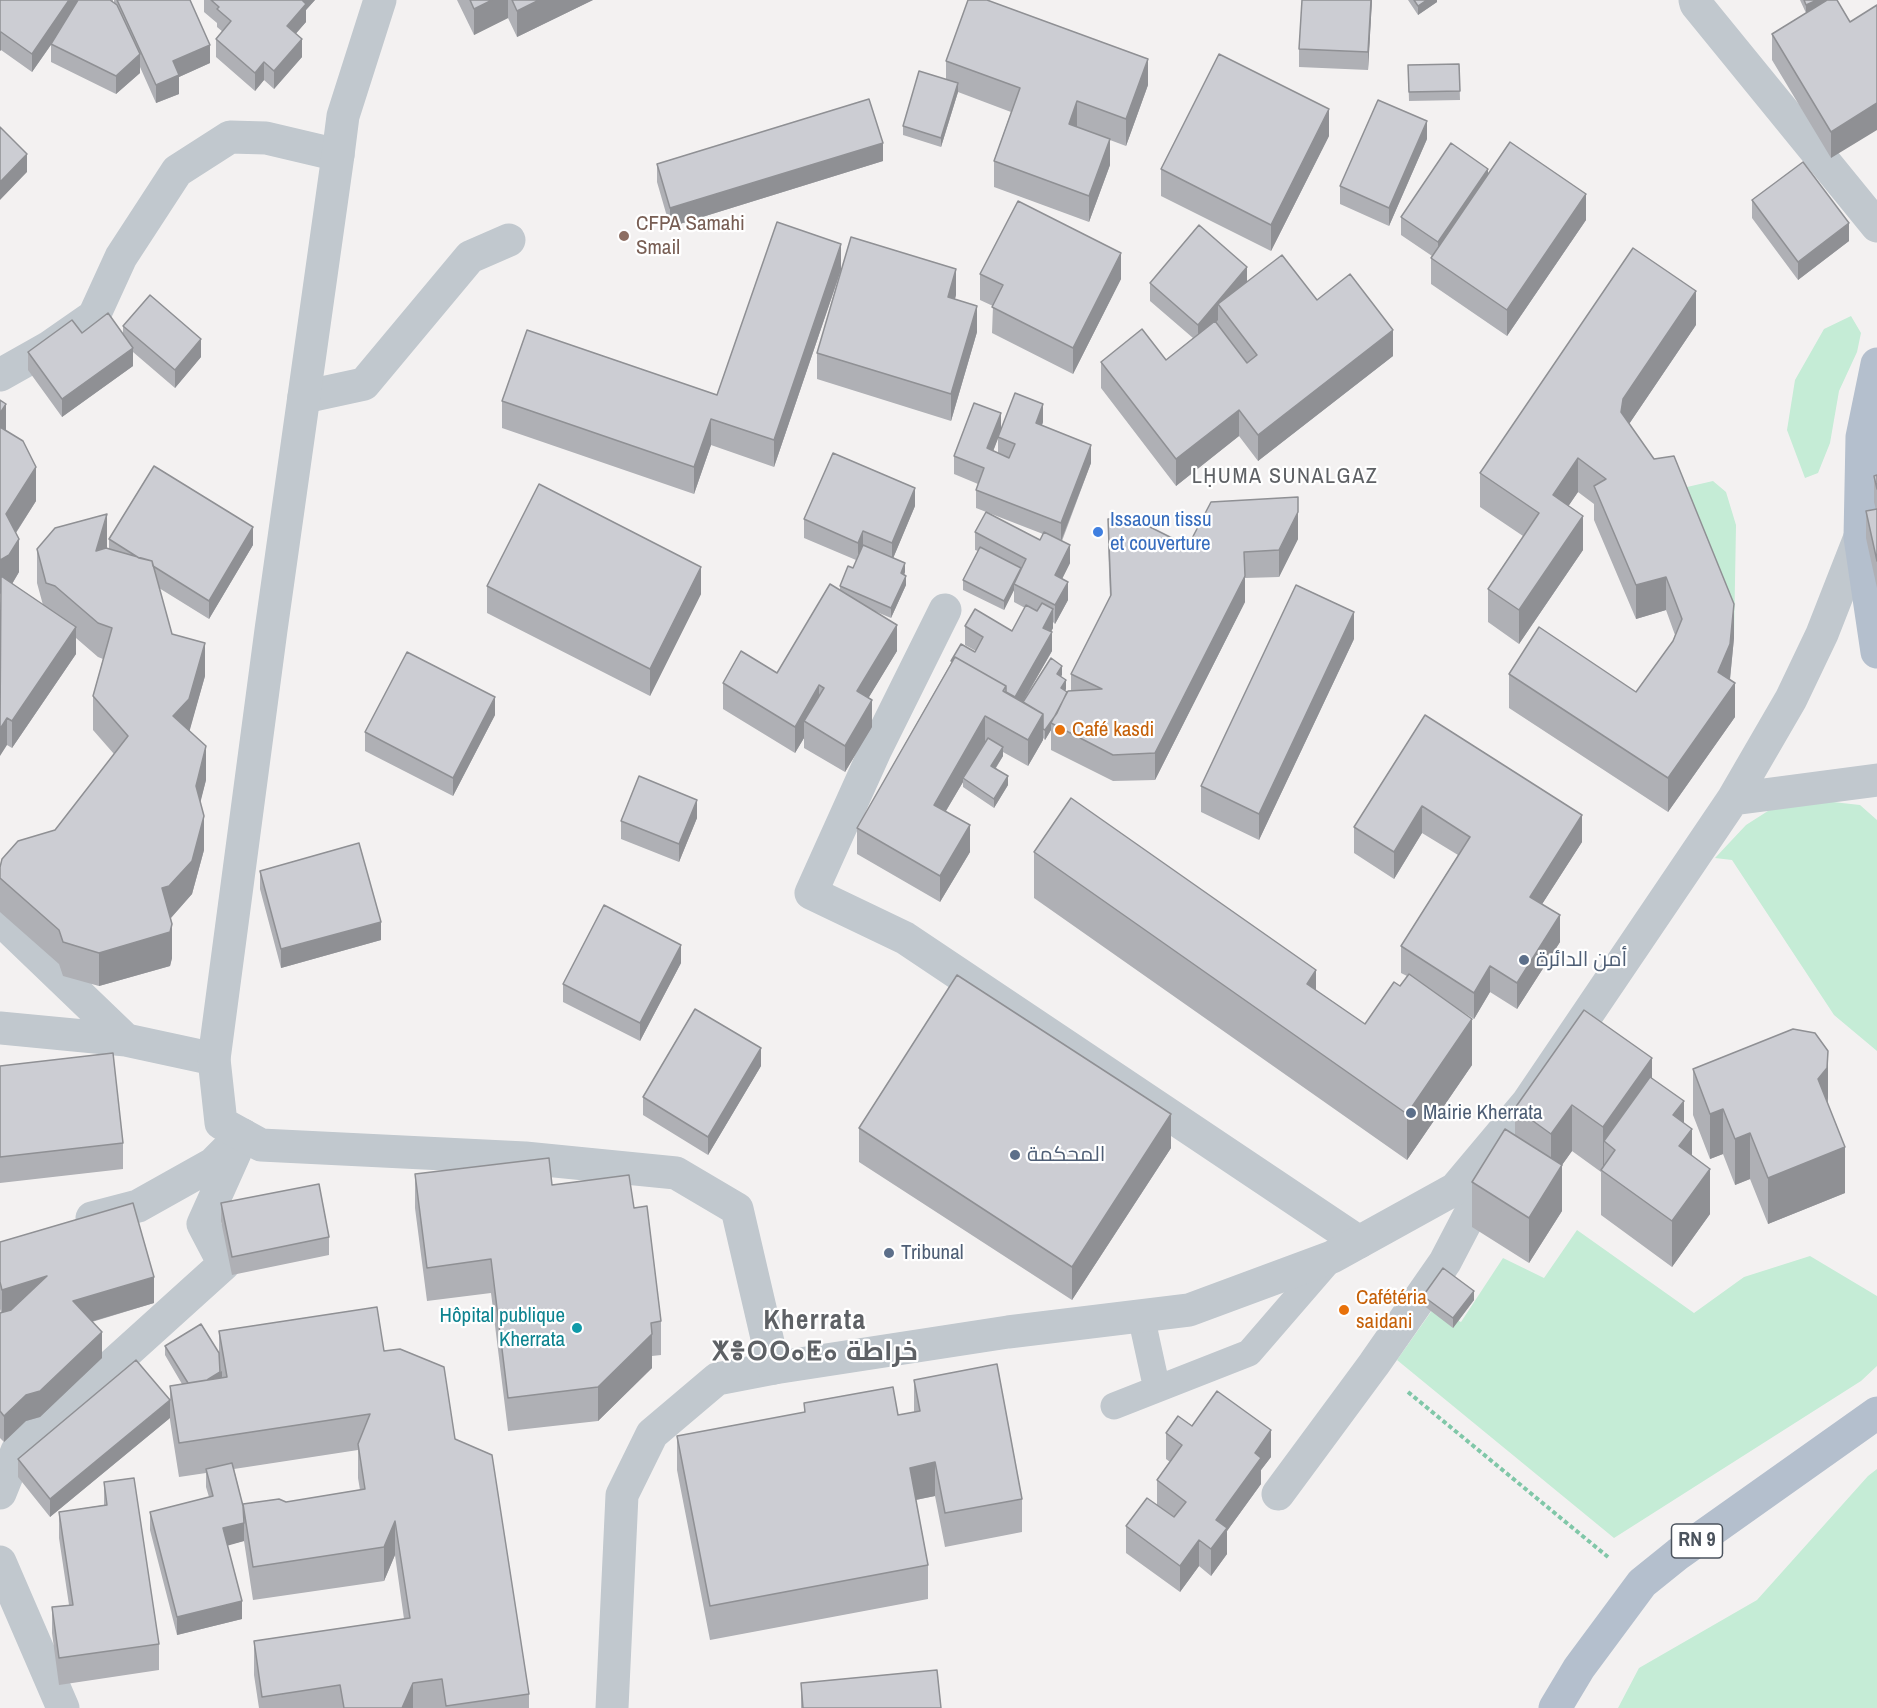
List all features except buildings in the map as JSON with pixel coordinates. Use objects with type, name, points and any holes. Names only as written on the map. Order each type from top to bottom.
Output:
[{"type":"main road","points":[[1877,364],[1862,437],[1860,537],[1877,652]]},
{"type":"main road","name":"RN 9","points":[[1555,1708],[1579,1668],[1642,1583],[1678,1554],[1877,1413]]},
{"type":"street","points":[[380,0],[343,116],[270,630],[214,1059],[222,1123],[261,1145],[525,1158],[676,1173],[737,1209],[774,1368]]},
{"type":"street","points":[[1695,0],[1877,226]]},
{"type":"street","points":[[0,375],[48,348],[94,316],[121,257],[177,171],[230,137],[266,138],[338,155]]},
{"type":"street","points":[[304,397],[364,384],[470,257],[509,240]]},
{"type":"street","points":[[612,1708],[622,1495],[652,1434],[717,1379],[1008,1332],[1189,1310],[1346,1250],[1455,1189],[1528,1102],[1733,799],[1791,699],[1822,634],[1860,537]]},
{"type":"street","points":[[945,610],[875,751],[811,893],[905,938],[1346,1250]]},
{"type":"street","points":[[1733,799],[1877,780]]},
{"type":"street","points":[[0,919],[126,1040]]},
{"type":"street","points":[[0,1028],[126,1040],[214,1059]]},
{"type":"street","points":[[1278,1494],[1374,1364],[1445,1262],[1528,1102]]},
{"type":"street","points":[[69,1224],[138,1206],[213,1164],[243,1135]]},
{"type":"street","points":[[0,1493],[17,1451],[224,1264],[203,1224],[243,1135]]},
{"type":"street","points":[[0,1562],[63,1708]]},
{"type":"lane","points":[[1114,1407],[1249,1353],[1346,1250]]},
{"type":"lane","points":[[1140,1316],[1157,1389]]},
{"type":"path","points":[[1414,1397],[1613,1561]]},
{"type":"green space","points":[[1851,316],[1861,333],[1857,352],[1839,391],[1830,443],[1818,473],[1805,478],[1787,430],[1795,380],[1824,329]]},
{"type":"green space","points":[[1713,481],[1726,492],[1736,525],[1734,638],[1674,490]]},
{"type":"green space","points":[[1824,801],[1860,805],[1877,820],[1877,1051],[1834,1015],[1732,860],[1715,858],[1746,825],[1782,802]]},
{"type":"green space","points":[[1577,1230],[1694,1313],[1744,1277],[1810,1256],[1877,1296],[1877,1366],[1861,1381],[1614,1538],[1397,1360],[1433,1309],[1461,1322],[1503,1258],[1544,1278]]},
{"type":"green space","points":[[1877,1469],[1877,1708],[1618,1708],[1639,1668],[1757,1600],[1868,1476]]},
{"type":"place","name":"CFPA Samahi Smail","points":[[624,236]]},
{"type":"place","name":"Issaoun tissu et couverture","points":[[1098,532]]},
{"type":"place","name":"Café kasdi","points":[[1060,730]]},
{"type":"place","name":"أمن الدائرة","points":[[1524,960]]},
{"type":"place","name":"Mairie Kherrata","points":[[1411,1113]]},
{"type":"place","name":"المحكمة","points":[[1015,1155]]},
{"type":"place","name":"Tribunal","points":[[889,1253]]},
{"type":"place","name":"Cafétéria saidani","points":[[1344,1310]]},
{"type":"place","name":"Hôpital publique Kherrata","points":[[577,1328]]},
{"type":"district","name":"LḤUMA SUNALGAZ","points":[[1285,477]]},
{"type":"district","name":"Kherrata ⵅⴻⵔⵔⴰⵟⴰ خراطة","points":[[815,1338]]}]
